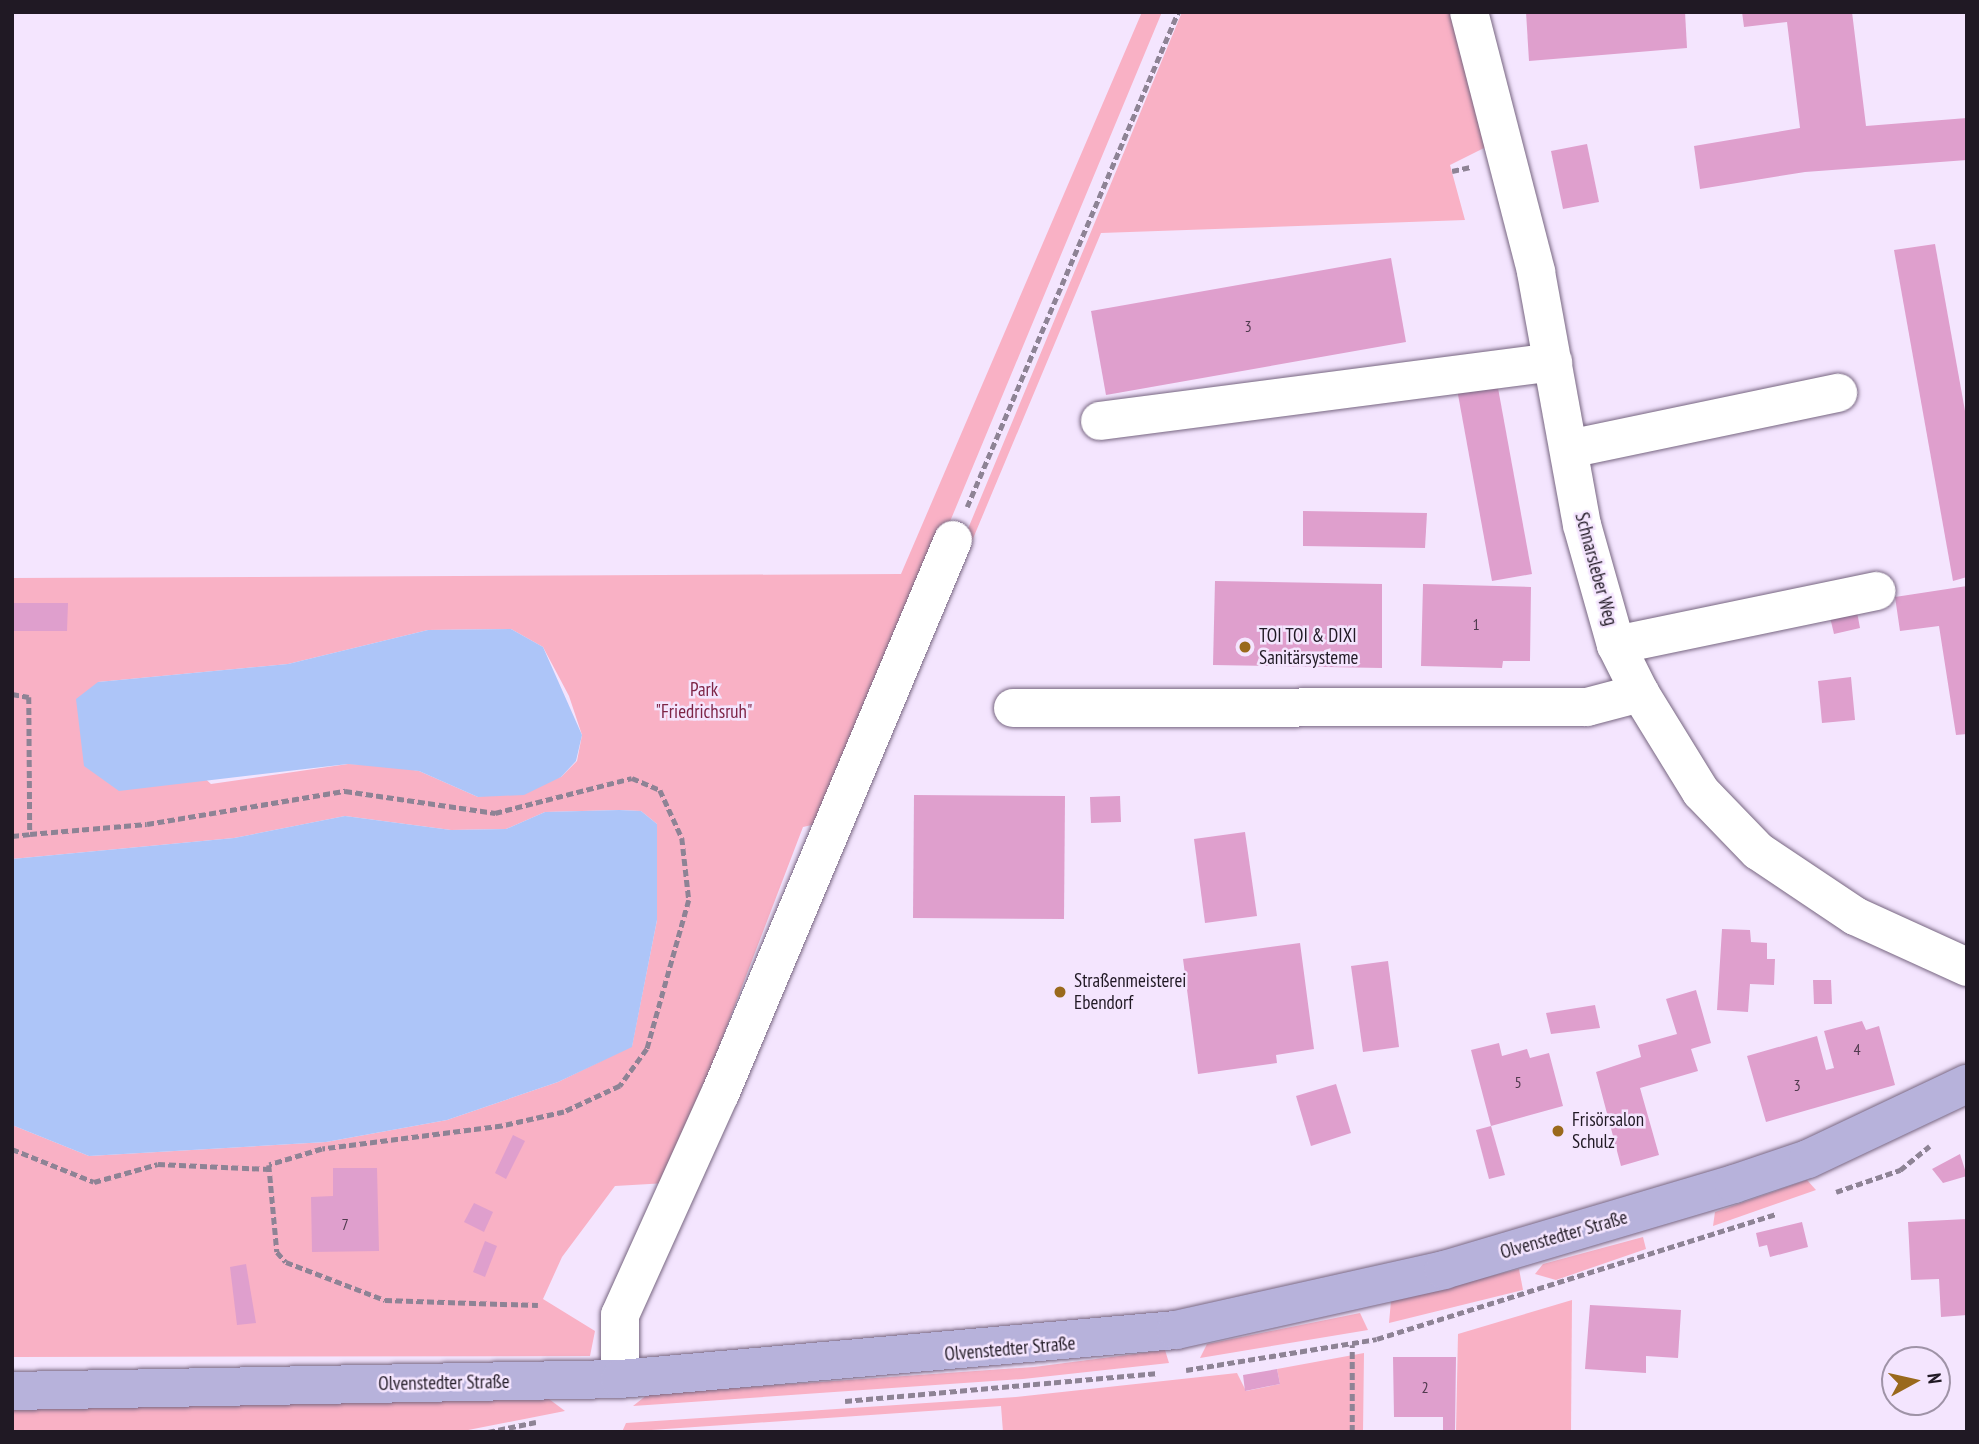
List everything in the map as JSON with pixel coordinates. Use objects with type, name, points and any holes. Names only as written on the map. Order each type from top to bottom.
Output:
[{"type":"main road","name":"Olvenstedter Straße","points":[[12,1391],[620,1378],[1084,1343],[1266,1314],[1444,1270],[1734,1184],[1808,1159],[1967,1084]]},
{"type":"street","name":"Schnarsleber Weg","points":[[1469,12],[1515,181],[1553,362],[1582,525],[1616,645],[1640,694],[1701,792],[1758,851],[1855,916],[1967,967]]},
{"type":"street","points":[[1100,421],[1553,362]]},
{"type":"street","points":[[1569,449],[1838,393]]},
{"type":"street","points":[[620,1378],[620,1315],[720,1094],[953,540]]},
{"type":"street","points":[[1616,645],[1876,591]]},
{"type":"street","points":[[1013,708],[1587,707],[1640,694]]},
{"type":"path","points":[[953,540],[1178,12]]},
{"type":"path","points":[[12,694],[29,698],[30,834]]},
{"type":"path","points":[[12,836],[147,824],[345,791],[495,813],[632,778],[653,783],[666,798],[687,857],[688,900],[647,1049],[620,1086],[564,1112],[405,1142],[322,1149],[269,1169],[159,1164],[94,1182],[12,1149]]},
{"type":"path","points":[[269,1169],[277,1252],[286,1262],[385,1300],[538,1305]]},
{"type":"path","points":[[1352,1345],[1352,1432]]},
{"type":"green space","name":"Park \"Friedrichsruh\"","points":[[1142,12],[1162,12],[825,822],[803,827],[667,1183],[615,1186],[562,1257],[543,1299],[595,1331],[590,1356],[12,1357],[12,1125],[89,1156],[326,1142],[447,1120],[558,1082],[632,1046],[657,920],[657,824],[641,811],[619,810],[545,812],[506,829],[451,830],[345,816],[234,838],[12,859],[12,578],[901,574]],"holes":[[[511,629],[543,647],[569,696],[582,735],[577,761],[561,777],[478,797],[419,771],[384,765],[348,764],[211,784],[98,682],[288,664],[428,630]]]},
{"type":"green space","points":[[1182,12],[1455,12],[1490,145],[1450,165],[1465,220],[1101,233],[902,708],[895,705]]},
{"type":"green space","points":[[1807,1180],[1816,1190],[1713,1226],[1715,1212]]},
{"type":"green space","points":[[1643,1237],[1646,1249],[1556,1280],[1535,1274],[1543,1264]]},
{"type":"green space","points":[[1519,1269],[1523,1290],[1389,1323],[1391,1301]]},
{"type":"green space","points":[[1572,1300],[1571,1432],[1456,1432],[1458,1334]]},
{"type":"green space","points":[[1360,1313],[1368,1330],[1200,1358],[1207,1344]]},
{"type":"green space","points":[[1165,1350],[1169,1363],[1023,1379],[633,1406],[648,1394],[1034,1367]]},
{"type":"green space","points":[[1364,1353],[1363,1432],[1003,1432],[1001,1406],[622,1432],[626,1423],[1016,1397],[1237,1373],[1246,1391],[1280,1384],[1277,1369]]},
{"type":"green space","points":[[549,1399],[565,1411],[458,1432],[12,1432],[12,1408]]},
{"type":"water","points":[[511,629],[543,647],[582,735],[576,761],[561,777],[524,795],[478,797],[419,771],[348,764],[119,791],[84,766],[76,699],[98,682],[288,664],[428,630]]},
{"type":"water","points":[[641,811],[657,824],[657,920],[632,1047],[558,1082],[447,1120],[326,1142],[89,1156],[12,1125],[12,859],[234,838],[345,816],[451,830],[506,829],[545,812]]},
{"type":"building","points":[[1526,12],[1685,12],[1687,48],[1529,61]]},
{"type":"building","points":[[1742,12],[1852,12],[1866,126],[1967,118],[1967,160],[1805,172],[1700,189],[1694,146],[1800,128],[1787,22],[1744,27]]},
{"type":"building","points":[[1587,144],[1599,202],[1563,209],[1551,151]]},
{"type":"building","points":[[1935,244],[1967,422],[1967,577],[1953,581],[1894,250]]},
{"type":"building","points":[[1391,258],[1406,342],[1106,395],[1091,311]]},
{"type":"building","points":[[1498,388],[1532,574],[1492,581],[1457,389]]},
{"type":"building","points":[[1303,511],[1427,513],[1425,548],[1303,546]]},
{"type":"building","points":[[1215,581],[1382,584],[1382,668],[1213,665]]},
{"type":"building","points":[[1423,584],[1531,587],[1530,661],[1503,661],[1502,668],[1421,666]]},
{"type":"building","points":[[1967,586],[1967,734],[1956,735],[1939,626],[1900,631],[1895,597]]},
{"type":"building","points":[[12,603],[68,603],[67,631],[12,631]]},
{"type":"building","points":[[1856,607],[1860,628],[1834,634],[1829,613]]},
{"type":"building","points":[[1851,677],[1855,720],[1822,723],[1818,681]]},
{"type":"building","points":[[914,795],[1065,796],[1064,919],[913,918]]},
{"type":"building","points":[[1120,796],[1121,822],[1091,823],[1090,797]]},
{"type":"building","points":[[1245,832],[1257,916],[1205,923],[1194,839]]},
{"type":"building","points":[[1722,929],[1750,930],[1751,942],[1767,943],[1767,959],[1775,959],[1774,985],[1750,984],[1748,1012],[1717,1010]]},
{"type":"building","points":[[1300,943],[1314,1049],[1276,1055],[1277,1063],[1198,1074],[1183,959]]},
{"type":"building","points":[[1388,961],[1399,1047],[1363,1052],[1351,966]]},
{"type":"building","points":[[1813,980],[1831,980],[1832,1004],[1814,1004]]},
{"type":"building","points":[[1696,990],[1711,1043],[1691,1049],[1698,1071],[1640,1088],[1659,1155],[1621,1166],[1596,1072],[1641,1057],[1638,1045],[1677,1034],[1666,999]]},
{"type":"building","points":[[1595,1005],[1600,1028],[1551,1034],[1546,1013]]},
{"type":"building","points":[[1862,1021],[1866,1030],[1879,1026],[1895,1085],[1766,1122],[1747,1056],[1817,1036],[1826,1070],[1834,1068],[1824,1031]]},
{"type":"building","points":[[1499,1043],[1502,1056],[1527,1049],[1530,1058],[1549,1053],[1563,1106],[1491,1126],[1471,1050]]},
{"type":"building","points":[[1336,1084],[1351,1133],[1311,1146],[1296,1096]]},
{"type":"building","points":[[1491,1126],[1505,1175],[1489,1179],[1476,1130]]},
{"type":"building","points":[[513,1135],[525,1141],[506,1179],[495,1173]]},
{"type":"building","points":[[1960,1154],[1967,1176],[1943,1183],[1932,1169]]},
{"type":"building","points":[[333,1168],[377,1168],[379,1251],[312,1252],[311,1197],[333,1196]]},
{"type":"building","points":[[474,1203],[493,1212],[484,1232],[464,1222]]},
{"type":"building","points":[[1967,1219],[1967,1315],[1941,1317],[1939,1279],[1911,1280],[1908,1222]]},
{"type":"building","points":[[1802,1222],[1808,1247],[1770,1257],[1767,1245],[1759,1247],[1756,1233]]},
{"type":"building","points":[[485,1241],[497,1246],[485,1277],[473,1272]]},
{"type":"building","points":[[246,1264],[256,1323],[237,1325],[230,1267]]},
{"type":"building","points":[[1590,1305],[1681,1310],[1678,1358],[1646,1356],[1646,1373],[1585,1369]]},
{"type":"building","points":[[1393,1357],[1456,1357],[1455,1432],[1443,1432],[1443,1417],[1394,1417]]},
{"type":"building","points":[[1277,1369],[1280,1384],[1245,1391],[1243,1375]]},
{"type":"place","name":"TOI TOI & DIXI Sanitärsysteme","points":[[1245,647]]},
{"type":"place","name":"Straßenmeisterei Ebendorf","points":[[1060,992]]},
{"type":"place","name":"Frisörsalon Schulz","points":[[1558,1131]]}]
